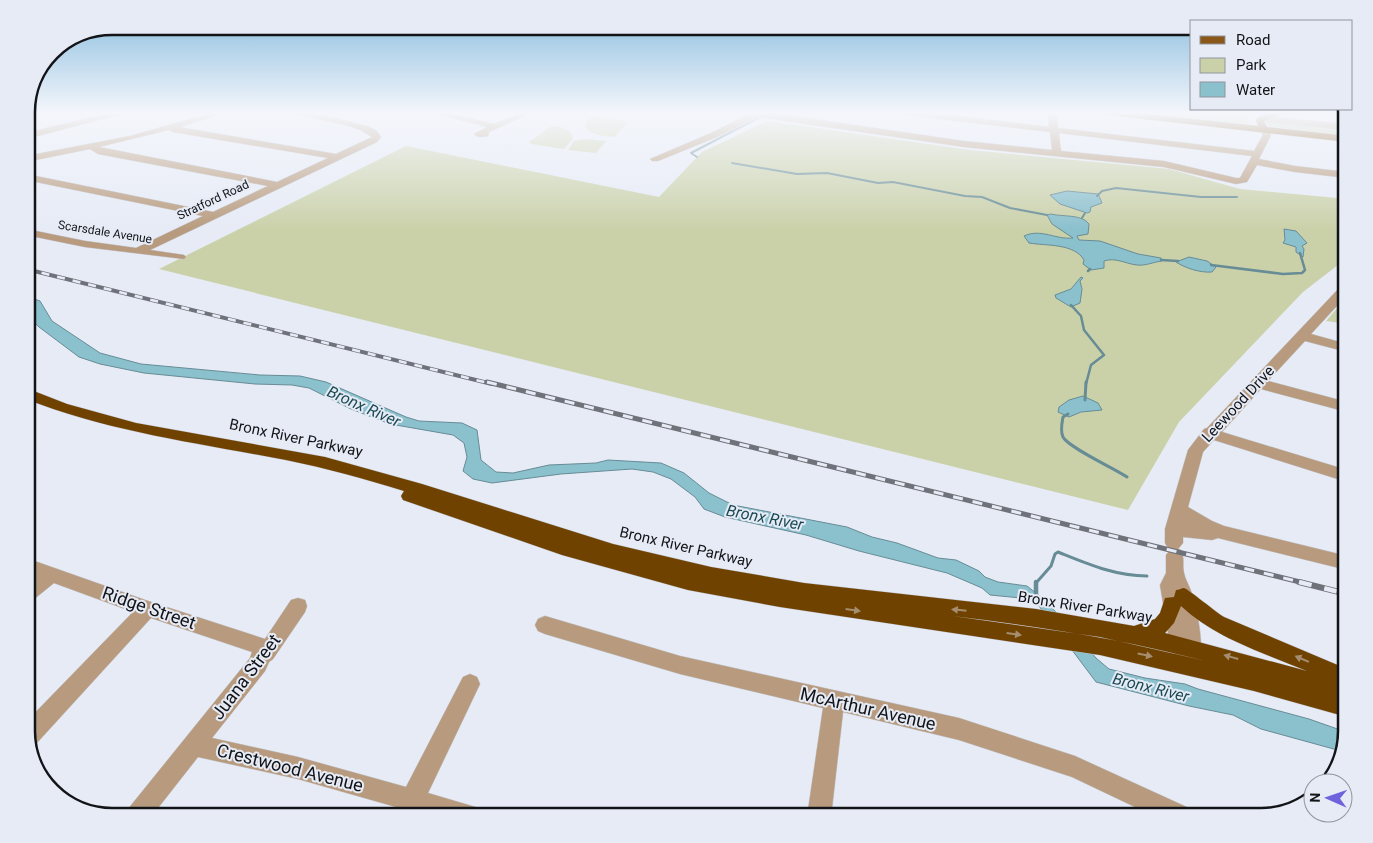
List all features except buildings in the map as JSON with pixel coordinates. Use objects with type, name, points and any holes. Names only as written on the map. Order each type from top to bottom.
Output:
[{"type":"highway","name":"Bronx River Parkway","points":[[35,397],[67,409],[122,425],[254,447],[354,470],[439,494],[584,544],[674,568],[814,592],[1042,619],[1135,634],[1282,688],[1338,704]]},
{"type":"highway","name":"Bronx River Parkway","points":[[35,407],[70,420],[115,432],[251,456],[376,486],[428,502],[553,546],[674,579],[780,600],[1100,646],[1187,652],[1270,668],[1338,691]]},
{"type":"highway","points":[[1135,634],[1162,626],[1178,600],[1217,623],[1338,675]]},
{"type":"street","points":[[35,158],[67,151]]},
{"type":"street","points":[[100,151],[278,185]]},
{"type":"street","points":[[303,151],[337,157]]},
{"type":"street","name":"Stratford Road","points":[[138,251],[349,151]]},
{"type":"street","points":[[655,159],[674,151]]},
{"type":"street","points":[[1039,151],[1164,164],[1236,181],[1244,180],[1258,151]]},
{"type":"street","points":[[1214,151],[1255,157],[1295,169],[1338,174]]},
{"type":"street","points":[[35,179],[213,215]]},
{"type":"street","name":"Scarsdale Avenue","points":[[35,234],[85,244],[180,257]]},
{"type":"street","name":"Leewood Drive","points":[[1187,652],[1178,600],[1169,586],[1179,510],[1193,456],[1210,433],[1338,297]]},
{"type":"street","points":[[1302,336],[1338,346]]},
{"type":"street","points":[[1257,383],[1338,405]]},
{"type":"street","points":[[1210,433],[1262,451],[1338,473]]},
{"type":"street","points":[[1179,510],[1206,526],[1237,536],[1338,560]]},
{"type":"street","points":[[1174,550],[1237,536]]},
{"type":"street","name":"Ridge Street","points":[[35,568],[148,609],[263,647],[261,656]]},
{"type":"street","points":[[35,587],[52,574]]},
{"type":"street","name":"Juana Street","points":[[143,808],[258,664],[261,656],[266,653],[298,606]]},
{"type":"street","points":[[35,729],[148,609]]},
{"type":"street","name":"McArthur Avenue","points":[[545,625],[680,664],[960,729],[1075,767],[1152,808]]},
{"type":"street","points":[[412,800],[470,684]]},
{"type":"street","points":[[820,808],[834,701]]},
{"type":"street","name":"Crestwood Avenue","points":[[193,746],[298,768],[441,808]]},
{"type":"green space","points":[[395,151],[432,151],[659,197],[702,152],[984,151],[1169,169],[1240,189],[1338,198],[1338,265],[1303,292],[1179,422],[1128,510],[159,269]]},
{"type":"green space","points":[[1338,307],[1338,323],[1326,321]]},
{"type":"water","points":[[1067,191],[1098,194],[1102,203],[1091,207],[1090,212],[1087,213],[1060,204],[1050,195]]},
{"type":"water","points":[[1047,215],[1077,217],[1086,221],[1089,224],[1088,234],[1077,236],[1079,240],[1100,241],[1138,254],[1161,258],[1162,261],[1140,265],[1108,260],[1104,261],[1104,268],[1091,270],[1083,264],[1084,260],[1074,251],[1059,246],[1029,243],[1024,236],[1036,233],[1073,238],[1052,224]]},
{"type":"water","points":[[1284,229],[1296,231],[1307,243],[1302,246],[1304,249],[1303,257],[1296,252],[1296,247],[1283,243],[1285,240]]},
{"type":"water","points":[[1189,257],[1207,261],[1216,267],[1212,272],[1203,272],[1176,262]]},
{"type":"water","points":[[1081,277],[1083,278],[1080,281],[1082,289],[1080,303],[1071,307],[1056,298],[1055,295],[1071,289]]},
{"type":"water","name":"Bronx River","points":[[35,299],[40,301],[52,321],[100,353],[141,364],[260,375],[300,376],[326,382],[419,421],[462,423],[477,430],[481,460],[496,472],[513,473],[549,465],[596,463],[608,460],[661,463],[684,473],[709,493],[733,505],[847,527],[938,558],[956,560],[979,571],[985,577],[998,582],[1027,586],[1046,601],[1096,658],[1109,669],[1145,678],[1185,684],[1309,719],[1338,729],[1335,749],[1261,729],[1233,715],[1189,706],[1096,682],[1039,606],[1031,599],[990,595],[982,588],[947,573],[859,551],[806,535],[725,517],[704,509],[695,497],[671,479],[653,472],[632,469],[561,474],[492,483],[473,479],[463,471],[467,457],[464,443],[453,435],[390,424],[351,409],[309,388],[144,373],[100,364],[79,357],[35,323]]},
{"type":"water","points":[[1083,396],[1098,403],[1102,410],[1081,412],[1069,417],[1058,412],[1059,407],[1069,400]]},
{"type":"waterway","points":[[694,151],[691,153],[697,157]]},
{"type":"waterway","points":[[732,163],[797,174],[827,173],[878,183],[893,182],[965,196],[982,197],[1010,208],[1047,215]]},
{"type":"waterway","points":[[1097,196],[1102,191],[1116,188],[1201,197],[1237,197]]},
{"type":"waterway","points":[[1082,218],[1085,213]]},
{"type":"waterway","points":[[1211,265],[1283,274],[1302,273],[1305,270],[1300,253]]},
{"type":"waterway","points":[[1161,260],[1178,261]]},
{"type":"waterway","points":[[1071,305],[1081,316],[1084,330],[1104,355],[1091,365],[1086,384]]},
{"type":"waterway","points":[[1085,400],[1086,382]]},
{"type":"waterway","points":[[1068,414],[1063,417],[1062,427],[1062,435],[1067,442],[1127,477]]},
{"type":"waterway","points":[[1036,583],[1051,566],[1055,554],[1058,552],[1113,572],[1147,576]]},
{"type":"waterway","points":[[1036,583],[1036,596]]},
{"type":"railway","points":[[35,271],[492,384]]},
{"type":"railway","points":[[487,382],[1304,583]]},
{"type":"railway","points":[[1299,582],[1338,592]]}]
